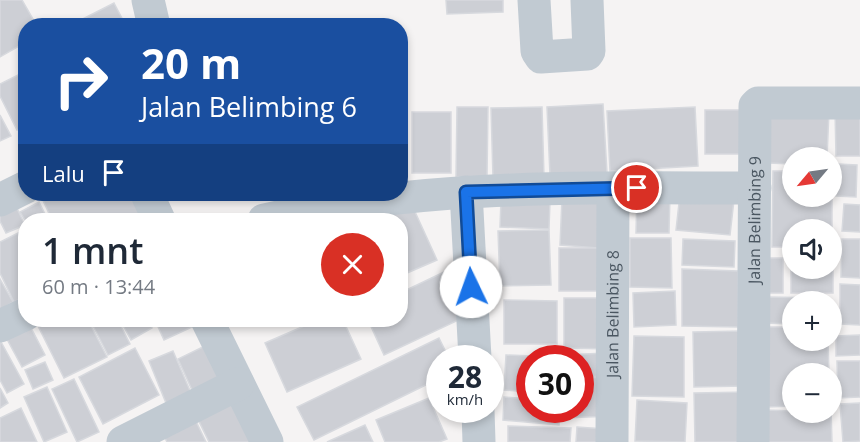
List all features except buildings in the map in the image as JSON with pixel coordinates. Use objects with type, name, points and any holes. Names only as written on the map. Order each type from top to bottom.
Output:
[{"type":"street","points":[[148,0],[152,18]]},
{"type":"street","points":[[534,0],[537,51],[541,57],[587,54],[589,51],[587,0]]},
{"type":"street","name":"Jalan Belimbing 9","points":[[753,442],[756,104],[860,103]]},
{"type":"street","points":[[408,197],[466,192],[613,188],[755,188]]},
{"type":"street","name":"Jalan Belimbing 8","points":[[612,442],[613,188]]},
{"type":"street","points":[[0,201],[18,191]]},
{"type":"street","points":[[466,192],[474,345]]},
{"type":"street","points":[[300,213],[368,201]]},
{"type":"street","points":[[0,326],[18,318]]},
{"type":"street","points":[[210,327],[267,442]]},
{"type":"street","points":[[123,442],[238,384]]},
{"type":"street","points":[[479,423],[480,442]]},
{"type":"route","points":[[471,287],[466,192],[637,188]]}]
